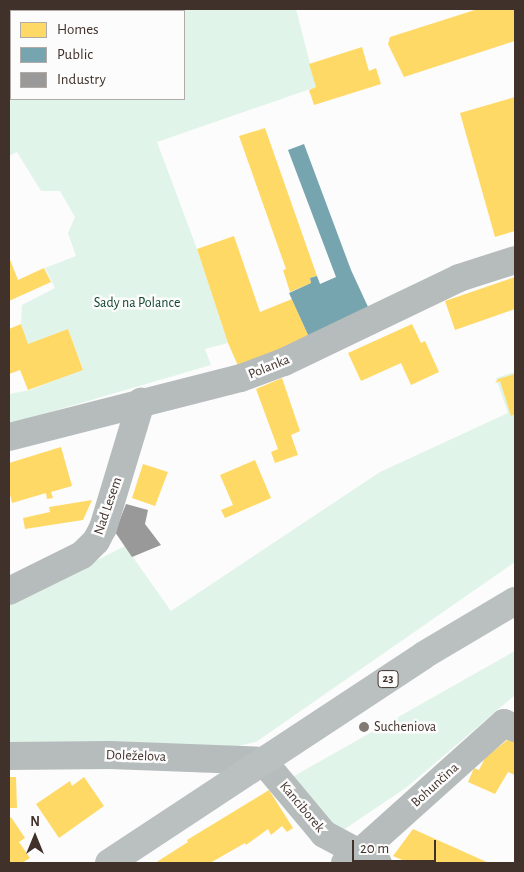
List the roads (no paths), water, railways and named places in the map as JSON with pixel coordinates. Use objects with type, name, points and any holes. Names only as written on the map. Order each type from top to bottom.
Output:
[{"type":"main road","name":"23","points":[[109,863],[424,655],[515,601]]},
{"type":"street","name":"Polanka","points":[[9,437],[241,378],[284,362],[459,278],[515,260]]},
{"type":"street","name":"Nad Lesem","points":[[9,592],[82,555],[96,541],[103,528],[141,402]]},
{"type":"street","name":"Bohunčina","points":[[360,860],[504,724],[515,728]]},
{"type":"street","name":"Doleželova","points":[[9,756],[110,754],[263,761]]},
{"type":"street","name":"Kanciborek","points":[[263,761],[324,834],[360,860]]},
{"type":"street","points":[[263,761],[330,863]]},
{"type":"place","name":"Sucheniova","points":[[364,727]]},
{"type":"park label","name":"Sady na Polance","points":[[137,303]]}]
